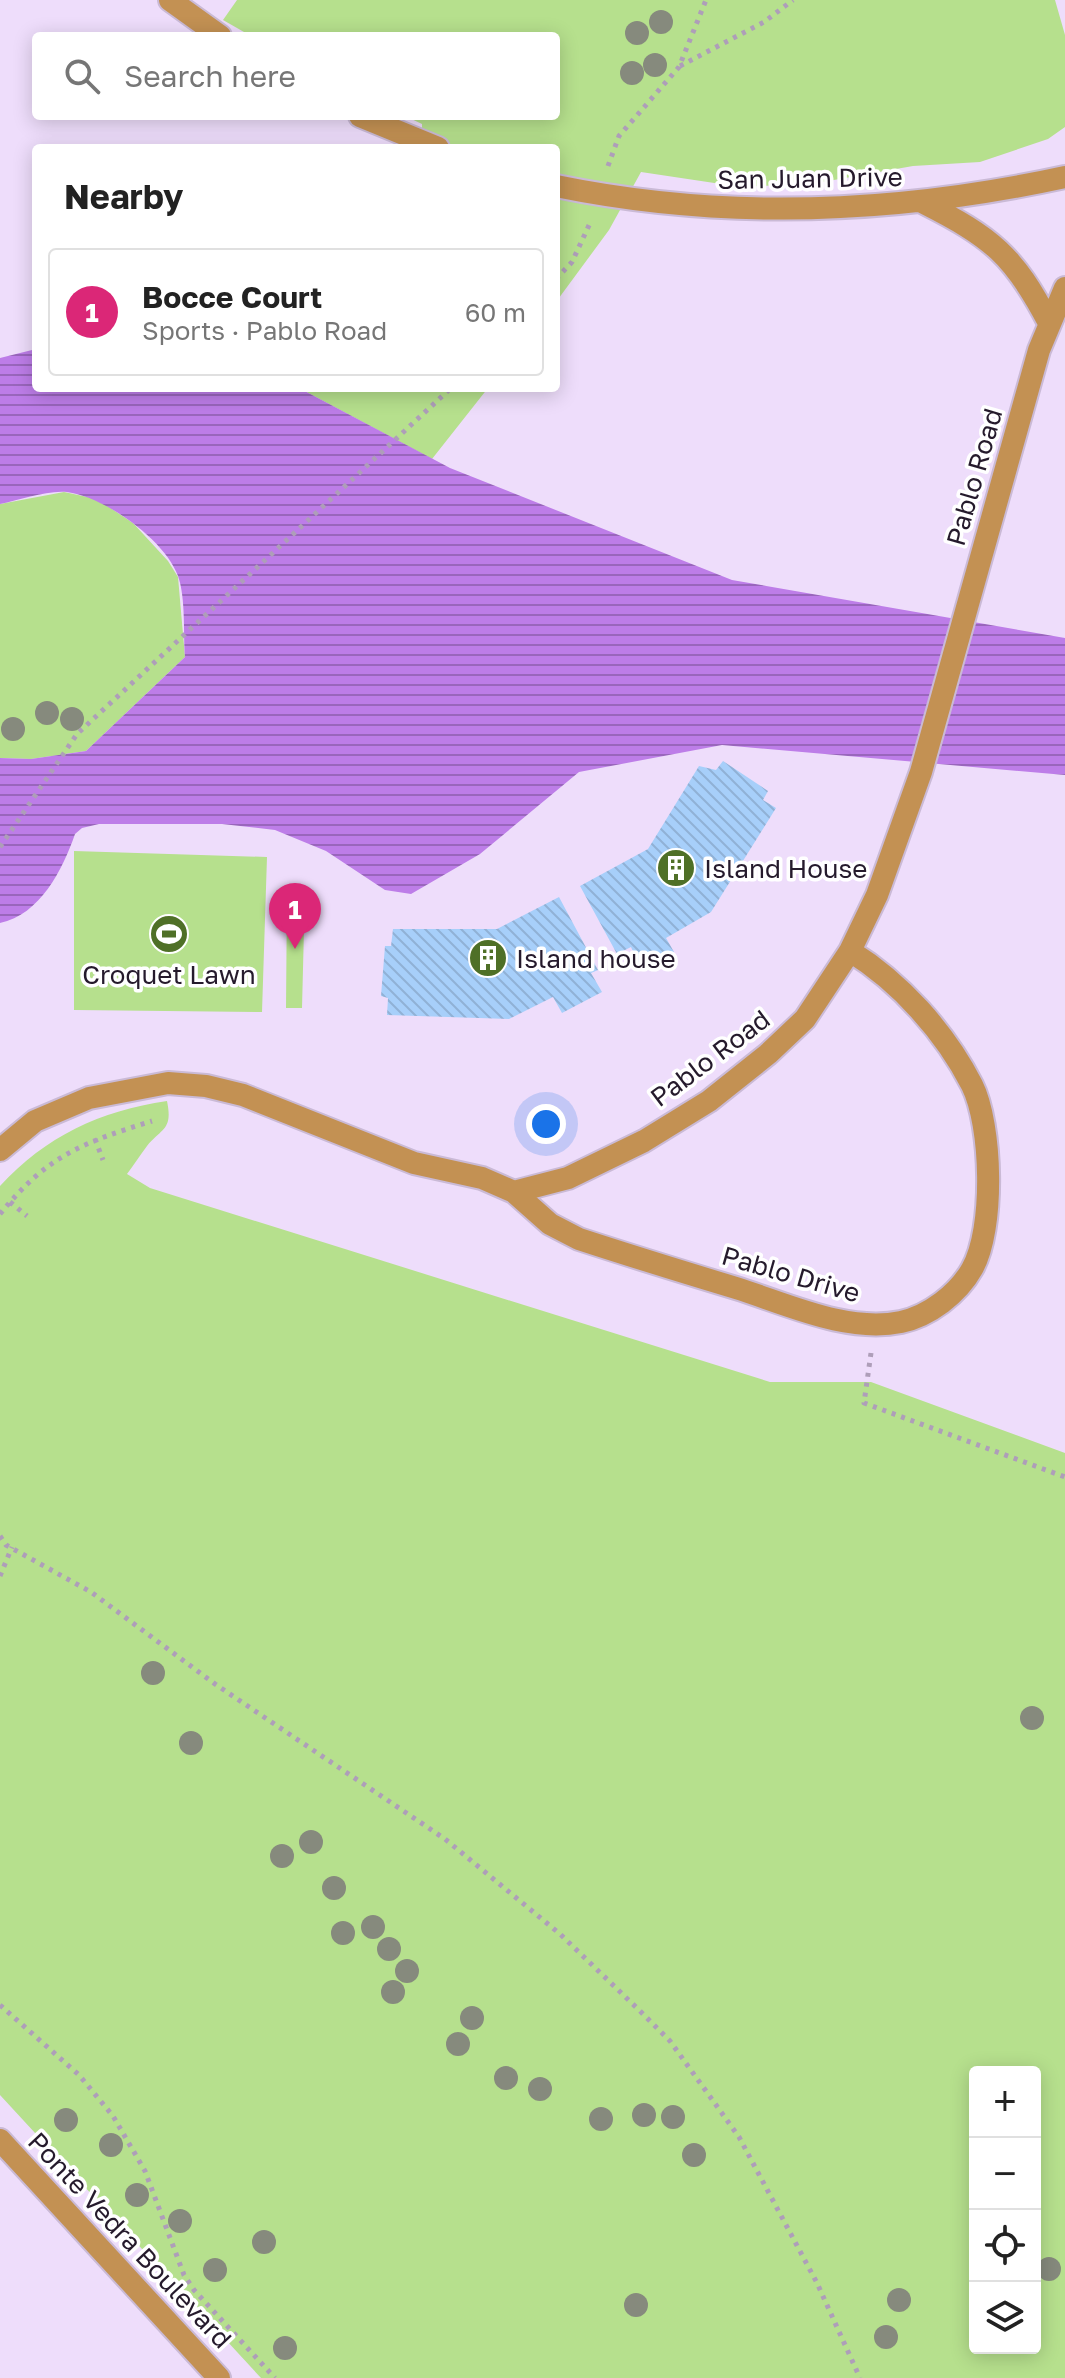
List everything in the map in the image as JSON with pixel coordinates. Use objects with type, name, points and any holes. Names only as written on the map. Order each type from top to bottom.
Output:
[{"type":"street","points":[[170,0],[214,32]]},
{"type":"street","points":[[370,120],[428,144]]},
{"type":"street","name":"San Juan Drive","points":[[560,187],[639,203],[727,210],[839,210],[924,203],[1065,177]]},
{"type":"street","points":[[924,203],[977,230],[1000,249],[1028,283],[1049,323]]},
{"type":"street","name":"Pablo Road","points":[[514,1192],[568,1178],[644,1141],[709,1101],[768,1054],[805,1019],[850,951],[877,895],[921,772],[967,616],[980,552],[1049,323],[1065,288]]},
{"type":"street","name":"Pablo Drive","points":[[514,1192],[550,1224],[579,1239],[830,1318],[876,1325],[903,1321],[929,1311],[957,1289],[973,1267],[982,1241],[988,1142],[984,1114],[971,1083],[931,1025],[902,991],[850,951]]},
{"type":"street","points":[[0,1150],[35,1121],[89,1098],[168,1083],[206,1086],[243,1095],[414,1163],[482,1178],[514,1192]]},
{"type":"street","name":"Ponte Vedra Boulevard","points":[[0,2140],[219,2378]]},
{"type":"path","points":[[560,275],[572,262],[589,229],[619,136],[679,67],[706,0]]},
{"type":"path","points":[[679,67],[764,22],[793,0]]},
{"type":"path","points":[[0,847],[77,734],[410,430],[447,392]]},
{"type":"path","points":[[0,1214],[42,1169],[71,1149],[152,1121]]},
{"type":"path","points":[[95,1139],[103,1160]]},
{"type":"path","points":[[10,1202],[27,1216]]},
{"type":"path","points":[[876,1325],[864,1403],[1065,1477]]},
{"type":"path","points":[[0,1536],[12,1547],[91,1592],[215,1684],[466,1854],[560,1934],[640,2011],[670,2041],[739,2137],[817,2283],[860,2378]]},
{"type":"path","points":[[0,1576],[12,1547]]},
{"type":"path","points":[[0,2005],[100,2097],[145,2171],[184,2275],[194,2290],[275,2378]]},
{"type":"green space","points":[[237,0],[1055,0],[1065,35],[1065,127],[1048,139],[980,162],[913,166],[817,183],[741,187],[641,172],[609,230],[560,297],[560,144],[422,144],[422,124],[414,120],[560,120],[560,32],[244,32],[223,20]]},
{"type":"green space","points":[[306,392],[485,392],[432,459]]},
{"type":"green space","points":[[64,492],[97,499],[133,523],[168,561],[178,577],[185,657],[86,751],[31,759],[0,758],[0,504]]},
{"type":"green space","name":"Croquet Lawn","points":[[74,851],[267,857],[262,1012],[74,1010]]},
{"type":"green space","points":[[287,890],[305,890],[302,1008],[286,1008]]},
{"type":"green space","points":[[167,1101],[169,1118],[165,1128],[147,1146],[127,1174],[150,1188],[770,1382],[871,1382],[1065,1453],[1065,2378],[261,2378],[0,2095],[0,1186],[55,1140],[119,1111]]},
{"type":"shaded area","points":[[32,350],[32,392],[307,392],[450,468],[732,580],[1065,638],[1065,775],[722,745],[579,772],[480,854],[411,894],[385,890],[326,851],[275,830],[222,824],[99,824],[82,828],[75,834],[57,875],[38,901],[27,911],[0,923],[0,758],[31,759],[86,751],[185,657],[183,605],[178,576],[161,548],[132,522],[99,502],[67,492],[42,494],[0,504],[0,358]]},
{"type":"building","name":"Island House","points":[[723,761],[768,791],[763,800],[776,808],[711,912],[666,938],[674,952],[641,969],[631,947],[617,954],[580,886],[648,849],[699,766],[716,770]]},
{"type":"building","name":"Island house","points":[[559,897],[598,970],[591,973],[602,992],[562,1013],[553,997],[509,1019],[387,1015],[388,998],[381,996],[385,946],[391,946],[393,929],[497,929]]},
{"type":"place","name":"Island House","points":[[676,868]]},
{"type":"place","name":"Croquet Lawn","points":[[169,934]]},
{"type":"place","name":"Bocce Court","points":[[295,949]]},
{"type":"place","name":"Island house","points":[[488,958]]}]
